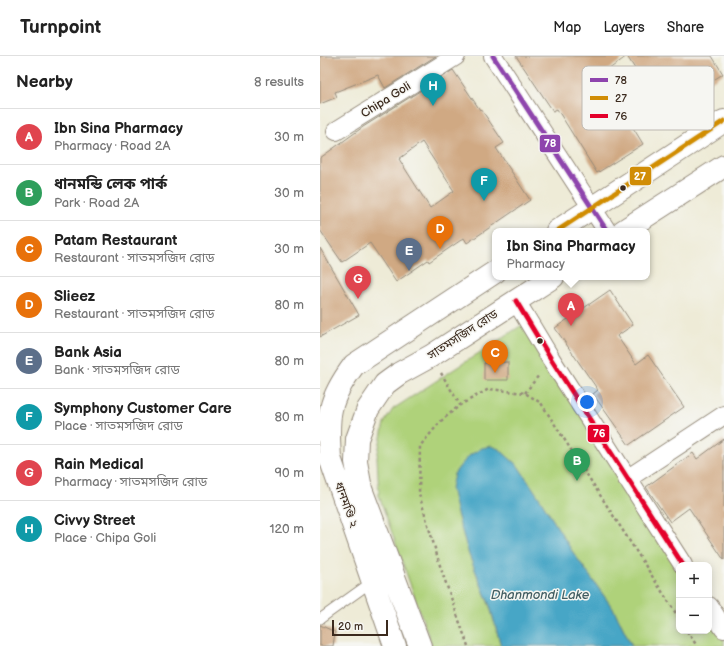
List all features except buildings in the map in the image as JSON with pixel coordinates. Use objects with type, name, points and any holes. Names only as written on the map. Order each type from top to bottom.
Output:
[{"type":"main road","points":[[714,128],[724,121]]},
{"type":"main road","points":[[562,228],[710,130]]},
{"type":"main road","points":[[629,228],[724,166]]},
{"type":"main road","name":"ধানমণ্ডি ২","points":[[395,646],[373,581],[327,476],[330,458],[324,448],[329,413],[334,396],[354,365],[492,274]]},
{"type":"main road","name":"সাতমসজিদ রোড","points":[[376,396],[385,384],[400,373],[431,356],[548,280]]},
{"type":"main road","name":"ধানমণ্ডি ২","points":[[376,396],[362,424],[357,439],[355,453],[358,475],[367,506],[420,646]]},
{"type":"main road","points":[[324,448],[355,453]]},
{"type":"main road","points":[[327,476],[355,453]]},
{"type":"street","name":"Chipa Goli","points":[[336,131],[456,56]]},
{"type":"street","points":[[493,56],[604,228]]},
{"type":"street","points":[[516,301],[551,359],[681,562]]},
{"type":"street","points":[[627,479],[724,415]]},
{"type":"street","points":[[712,611],[724,629]]},
{"type":"lane","points":[[320,619],[373,581]]},
{"type":"path","points":[[431,356],[460,405]]},
{"type":"path","points":[[525,393],[551,359]]},
{"type":"path","points":[[468,646],[441,569],[419,494],[420,446],[441,421],[460,405],[489,389],[525,393],[541,403],[676,613]]},
{"type":"path","points":[[689,634],[697,646]]},
{"type":"green space","points":[[522,325],[677,562],[676,634],[712,634],[712,612],[724,630],[724,646],[632,646],[614,610],[572,551],[518,466],[499,449],[470,455],[454,474],[456,510],[469,555],[490,607],[501,646],[432,646],[379,496],[377,457],[384,423],[393,409]]},
{"type":"water","name":"Dhanmondi Lake","points":[[491,446],[499,449],[518,466],[572,551],[614,610],[632,646],[501,646],[490,606],[469,555],[451,488],[454,474],[470,455],[482,448]]},
{"type":"transit line","name":"78","points":[[493,56],[605,228]]},
{"type":"transit line","name":"27","points":[[714,128],[724,121]]},
{"type":"transit line","name":"27","points":[[562,228],[710,130]]},
{"type":"transit line","name":"76","points":[[516,301],[551,359],[681,562]]},
{"type":"place","name":"Civvy Street","points":[[433,106]]},
{"type":"place","name":"Symphony Customer Care","points":[[484,201]]},
{"type":"place","name":"Slieez","points":[[440,249]]},
{"type":"place","name":"Bank Asia","points":[[409,271]]},
{"type":"place","name":"Rain Medical","points":[[358,299]]},
{"type":"place","name":"Ibn Sina Pharmacy","points":[[571,326]]},
{"type":"place","name":"Patam Restaurant","points":[[495,373]]},
{"type":"place","name":"ধানমন্ডি লেক পার্ক","points":[[577,481]]}]
